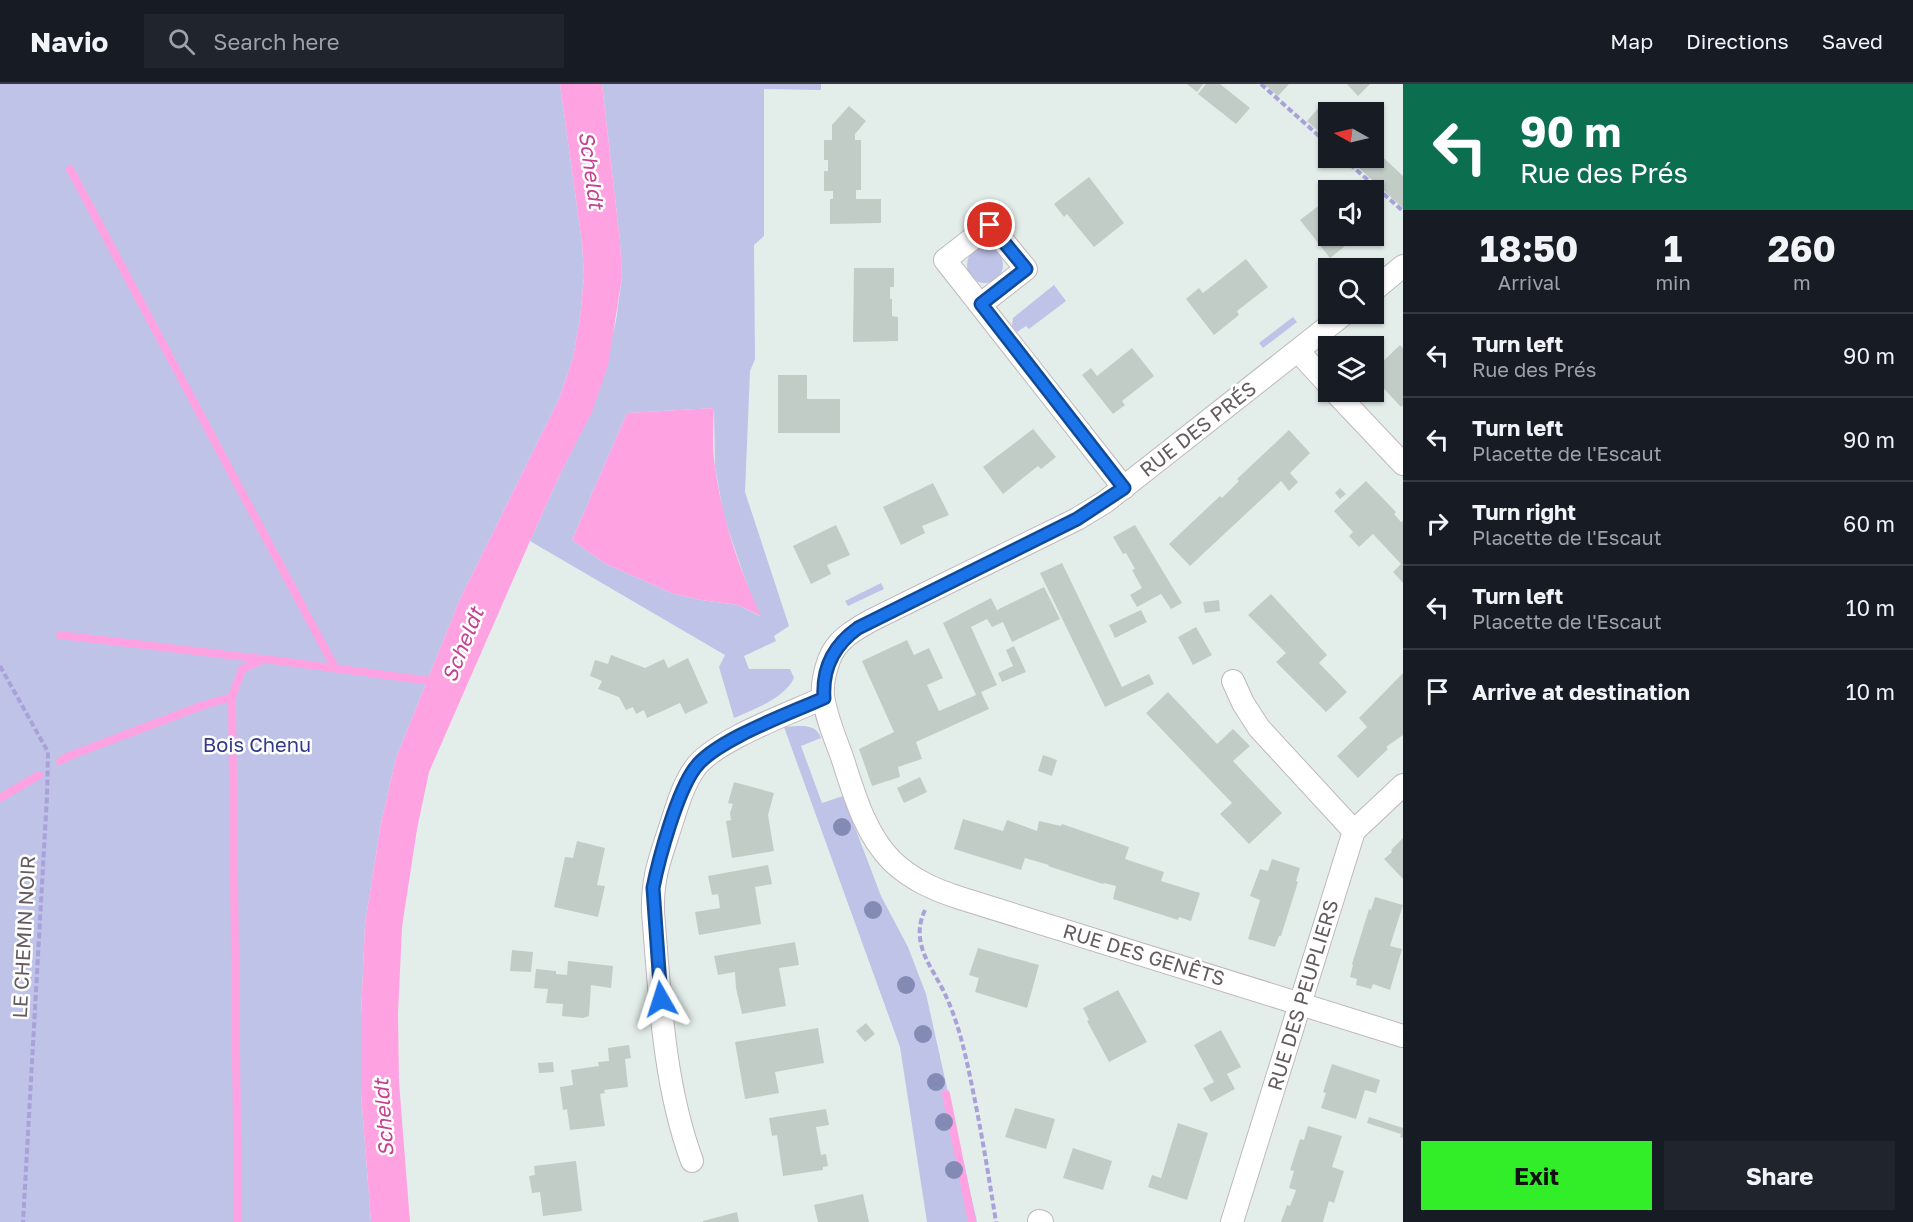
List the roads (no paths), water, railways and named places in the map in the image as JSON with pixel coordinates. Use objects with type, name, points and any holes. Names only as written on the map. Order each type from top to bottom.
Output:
[{"type":"street","points":[[1384,282],[1403,266]]},
{"type":"street","points":[[981,304],[1124,488]]},
{"type":"street","name":"RUE DES PRÉS","points":[[891,860],[878,844],[864,818],[834,735],[824,698],[824,682],[830,658],[846,636],[872,620],[1077,519],[1124,488],[1332,324]]},
{"type":"street","points":[[1299,351],[1318,373]]},
{"type":"street","points":[[1344,402],[1403,464]]},
{"type":"street","points":[[1233,681],[1243,703],[1259,728],[1354,831]]},
{"type":"street","points":[[692,1161],[680,1130],[671,1087],[653,912],[656,871],[675,811],[696,766],[722,745],[824,698]]},
{"type":"street","name":"RUE DES PEUPLIERS","points":[[1232,1222],[1354,831],[1403,785]]},
{"type":"street","name":"RUE DES GENÊTS","points":[[891,860],[916,880],[941,892],[1403,1036]]},
{"type":"water","name":"Scheldt","points":[[560,84],[602,84],[622,277],[608,365],[592,412],[560,474],[429,772],[417,829],[402,927],[398,1014],[399,1082],[410,1222],[371,1222],[361,1093],[361,1015],[365,924],[381,823],[396,758],[460,599],[559,399],[573,358],[580,318],[584,276],[582,243]]},
{"type":"water","points":[[714,408],[713,453],[722,506],[739,562],[761,616],[738,605],[674,594],[606,564],[572,540],[627,413]]},
{"type":"waterway","points":[[70,169],[335,668]]},
{"type":"waterway","points":[[60,635],[262,659]]},
{"type":"waterway","name":"Scheldt","points":[[60,761],[201,706],[232,697],[242,669],[264,659],[438,682]]},
{"type":"waterway","points":[[232,697],[238,1222]]},
{"type":"waterway","points":[[0,798],[39,775]]},
{"type":"waterway","points":[[946,1094],[972,1222]]},
{"type":"park label","name":"Bois Chenu","points":[[257,745]]}]
